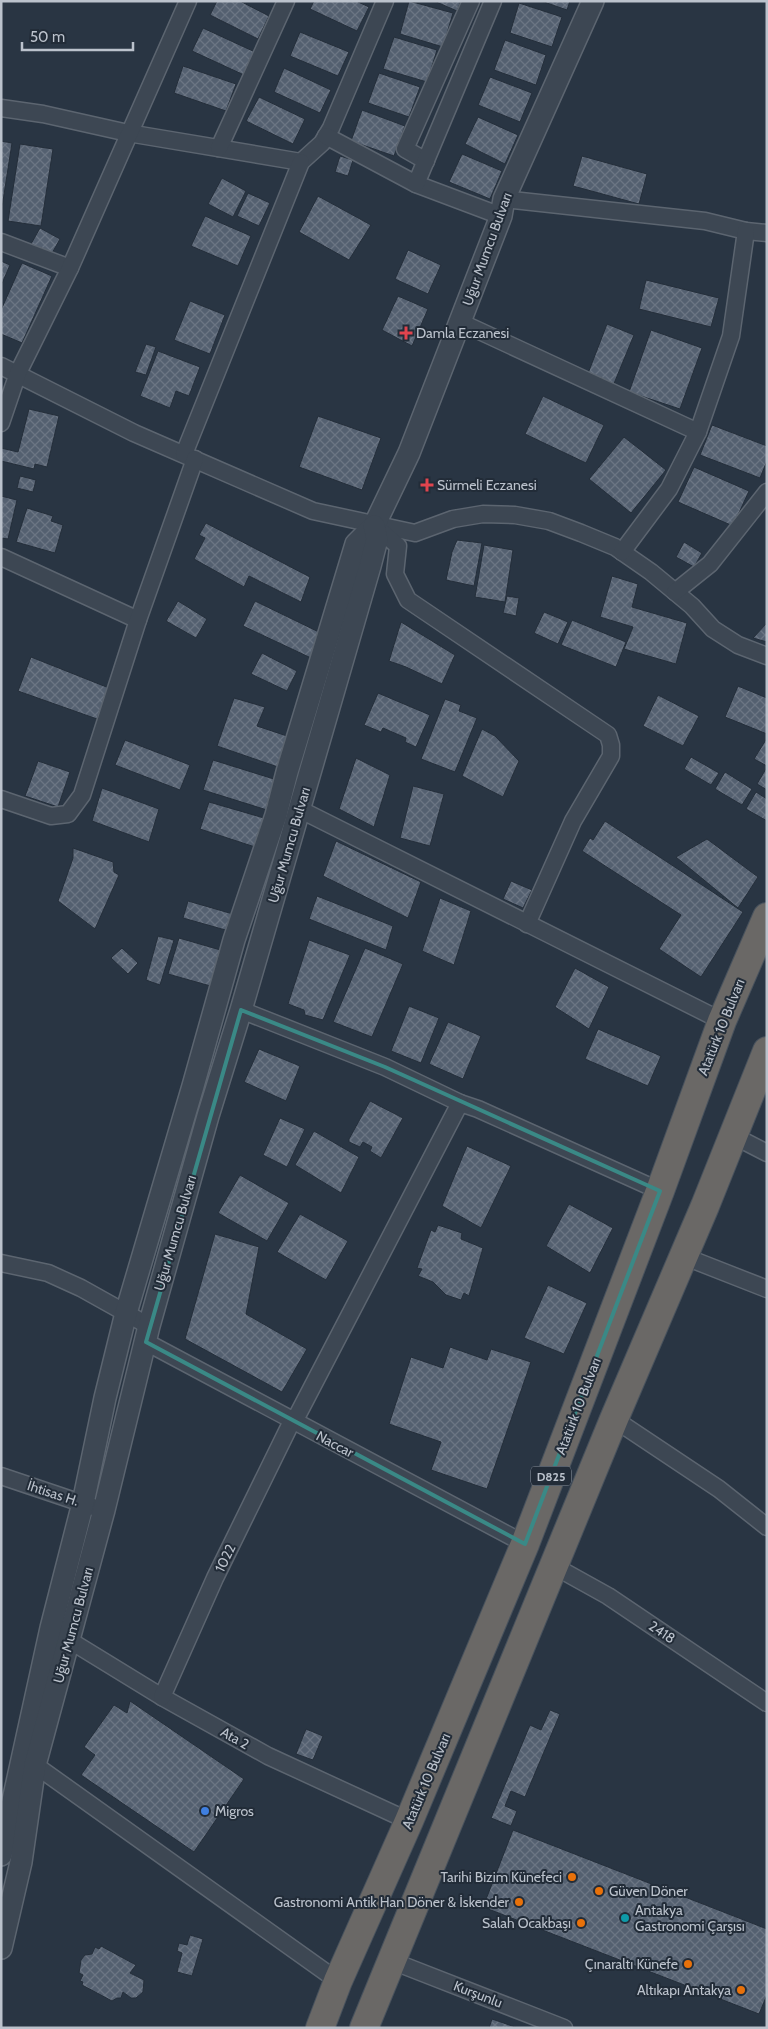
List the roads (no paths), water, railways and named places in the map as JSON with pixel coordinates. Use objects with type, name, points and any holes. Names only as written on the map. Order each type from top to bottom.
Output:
[{"type":"highway","name":"Atatürk 10 Bulvarı","points":[[320,2028],[338,1981],[409,1821],[525,1544],[660,1191],[722,1021],[767,917]]},
{"type":"highway","name":"D825","points":[[364,2028],[767,1051]]},
{"type":"street","points":[[1,424],[18,373],[70,268],[128,133],[188,1]]},
{"type":"street","points":[[219,148],[286,1]]},
{"type":"street","points":[[1,799],[51,816],[68,814],[82,795],[190,456],[301,162],[322,143],[326,136],[384,1]]},
{"type":"street","points":[[426,160],[405,149],[471,1]]},
{"type":"street","points":[[416,184],[493,1]]},
{"type":"street","name":"Uğur Mumcu Bulvarı","points":[[2,1847],[49,1637],[83,1503],[126,1313],[234,940],[276,815],[287,772],[356,544],[374,526],[409,453],[503,208],[593,1]]},
{"type":"street","points":[[1,108],[43,114],[128,133],[301,162]]},
{"type":"street","points":[[326,136],[416,184],[503,208],[704,221],[746,231],[767,233]]},
{"type":"street","points":[[622,552],[668,489],[698,432],[731,336],[746,231]]},
{"type":"street","points":[[1,242],[70,268]]},
{"type":"street","points":[[460,322],[698,432]]},
{"type":"street","points":[[1,366],[134,433],[313,511],[374,526],[415,533],[453,519],[483,514],[515,515],[549,521],[614,547],[692,606],[713,629],[738,645],[767,656]]},
{"type":"street","points":[[675,592],[710,564],[767,492]]},
{"type":"street","points":[[374,526],[398,546],[395,574],[408,600],[608,735],[611,745],[611,756],[572,821],[526,924]]},
{"type":"street","name":"Uğur Mumcu Bulvarı","points":[[1,1948],[21,1862],[35,1765],[104,1510],[148,1334],[185,1195],[241,1010],[370,566],[377,539],[374,526]]},
{"type":"street","points":[[1,557],[138,620]]},
{"type":"street","points":[[299,809],[722,1021]]},
{"type":"street","points":[[241,1010],[386,1067],[460,1103],[478,1109],[660,1191]]},
{"type":"street","name":"1022","points":[[162,1697],[215,1578],[292,1421],[296,1418],[460,1103]]},
{"type":"street","points":[[732,1135],[767,1153]]},
{"type":"street","points":[[683,1256],[767,1289]]},
{"type":"street","name":"Naccar","points":[[1,1263],[48,1273],[81,1288],[126,1313],[148,1334],[292,1421],[525,1544]]},
{"type":"street","points":[[614,1419],[719,1489],[767,1527]]},
{"type":"street","name":"İhtisas H.","points":[[1,1476],[104,1510]]},
{"type":"street","name":"2418","points":[[554,1566],[608,1596],[767,1703]]},
{"type":"street","name":"Ata 2","points":[[69,1640],[162,1697],[268,1756],[409,1821]]},
{"type":"street","points":[[35,1765],[338,1981]]},
{"type":"street","points":[[2,1847],[21,1862]]},
{"type":"street","name":"Kurşunlu","points":[[392,1960],[564,2028]]},
{"type":"place","name":"Damla Eczanesi","points":[[406,333]]},
{"type":"place","name":"Sürmeli Eczanesi","points":[[427,485]]},
{"type":"place","name":"Migros","points":[[205,1811]]},
{"type":"place","name":"Tarihi Bizim Künefeci","points":[[572,1877]]},
{"type":"place","name":"Güven Döner","points":[[599,1891]]},
{"type":"place","name":"Gastronomi Antik Han Döner & İskender","points":[[519,1902]]},
{"type":"place","name":"Antakya Gastronomi Çarşısı","points":[[625,1918]]},
{"type":"place","name":"Salah Ocakbaşı","points":[[581,1923]]},
{"type":"place","name":"Çınaraltı Künefe","points":[[688,1964]]},
{"type":"place","name":"Altıkapı Antakya","points":[[741,1990]]}]
